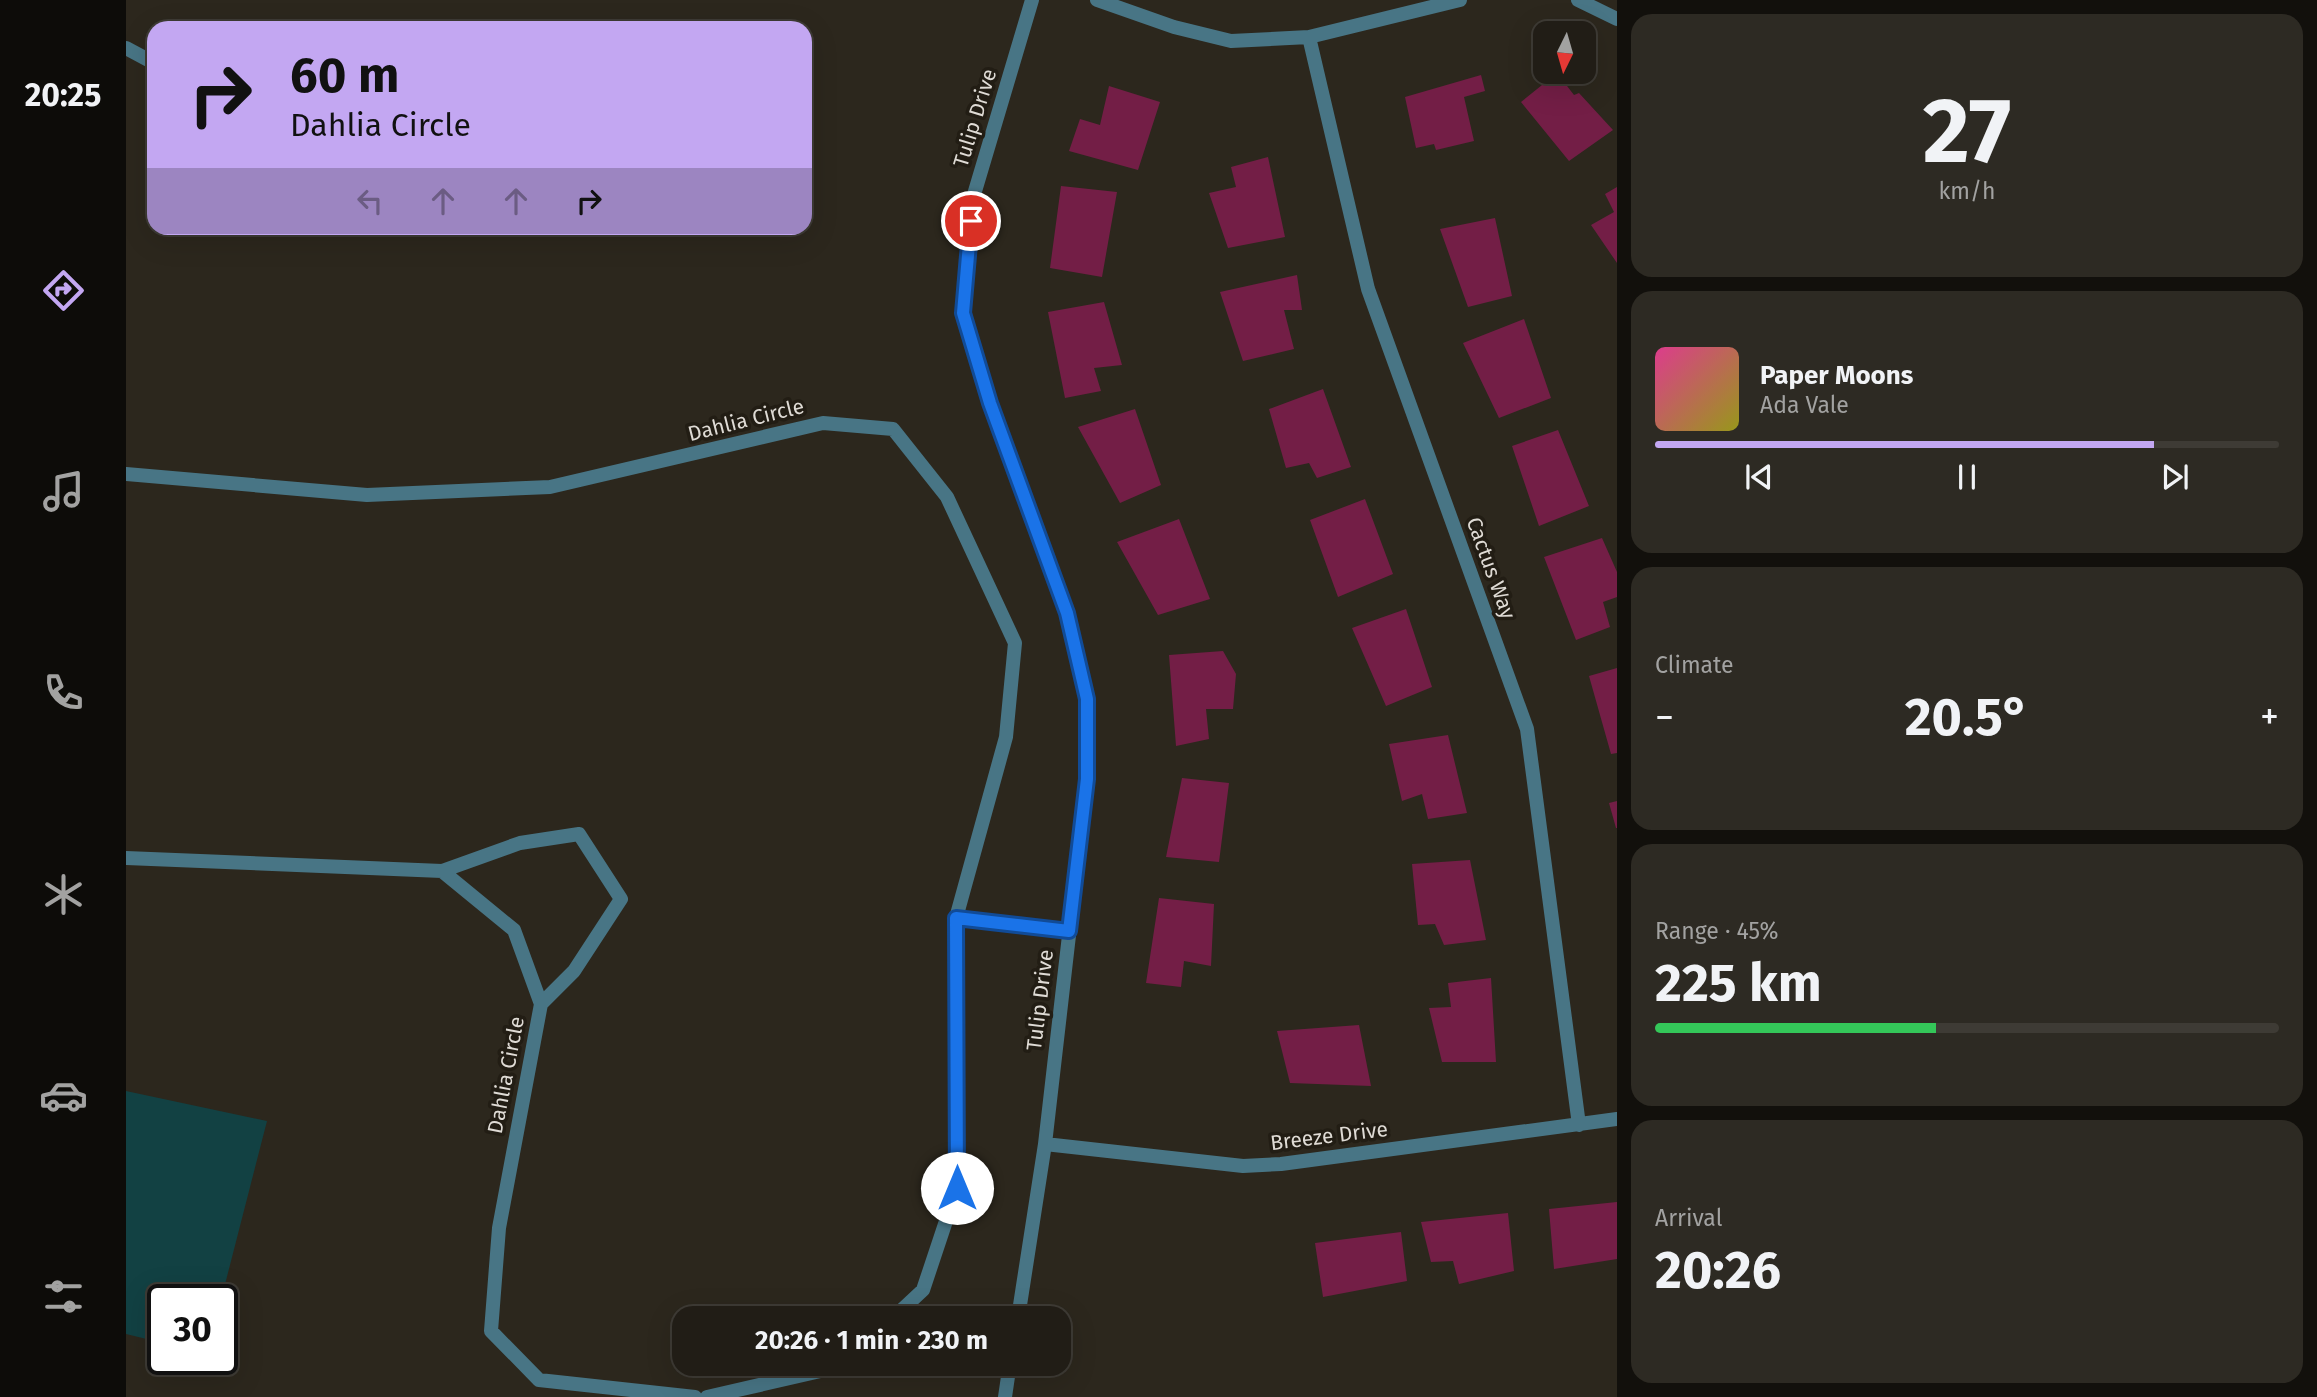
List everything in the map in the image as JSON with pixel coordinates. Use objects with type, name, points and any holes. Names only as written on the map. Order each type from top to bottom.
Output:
[{"type":"street","name":"Tulip Drive","points":[[1020,1306],[1045,1144],[1087,779],[1087,699],[1067,613],[990,403],[963,313],[973,198],[1032,0]]},
{"type":"street","points":[[1097,0],[1174,27],[1231,41],[1310,37],[1460,0]]},
{"type":"street","points":[[1578,0],[1617,19]]},
{"type":"street","name":"Cactus Way","points":[[1310,37],[1368,289],[1527,729],[1579,1125]]},
{"type":"street","points":[[126,47],[147,59]]},
{"type":"street","name":"Dahlia Circle","points":[[126,474],[367,495],[550,487],[823,423],[893,429],[947,497],[1015,643],[1006,737],[956,918],[957,1188],[923,1290],[906,1306]]},
{"type":"street","points":[[126,859],[442,871],[520,844],[579,834],[621,899],[574,971],[541,1004]]},
{"type":"street","name":"Dahlia Circle","points":[[442,871],[514,930],[541,1004],[499,1228],[491,1331],[539,1380],[695,1397]]},
{"type":"street","points":[[956,918],[1069,931]]},
{"type":"street","name":"Breeze Drive","points":[[1045,1144],[1243,1166],[1281,1164],[1617,1119]]},
{"type":"street","points":[[707,1397],[799,1376]]},
{"type":"street","points":[[1005,1397],[1008,1376]]},
{"type":"water","points":[[126,1091],[267,1121],[225,1284],[147,1284],[147,1339],[126,1334]]},
{"type":"building","points":[[1481,75],[1485,91],[1464,97],[1474,141],[1436,150],[1434,144],[1416,148],[1405,97]]},
{"type":"building","points":[[1543,84],[1566,84],[1574,95],[1579,93],[1613,130],[1569,161],[1521,102]]},
{"type":"building","points":[[1109,86],[1160,102],[1138,170],[1069,151],[1080,119],[1100,125]]},
{"type":"building","points":[[1268,157],[1285,237],[1228,248],[1209,193],[1236,187],[1231,167]]},
{"type":"building","points":[[1061,186],[1117,192],[1102,277],[1050,268]]},
{"type":"building","points":[[1617,187],[1617,263],[1591,225],[1614,212],[1605,194]]},
{"type":"building","points":[[1495,218],[1512,296],[1468,307],[1440,229]]},
{"type":"building","points":[[1297,275],[1302,310],[1284,310],[1294,349],[1243,361],[1220,292]]},
{"type":"building","points":[[1104,302],[1122,365],[1094,368],[1101,391],[1065,398],[1048,312]]},
{"type":"building","points":[[1524,319],[1551,398],[1499,418],[1463,343]]},
{"type":"building","points":[[1323,389],[1351,467],[1317,478],[1309,463],[1286,468],[1269,409]]},
{"type":"building","points":[[1135,409],[1161,485],[1120,503],[1078,427]]},
{"type":"building","points":[[1558,430],[1589,506],[1539,526],[1512,446]]},
{"type":"building","points":[[1365,499],[1393,574],[1338,597],[1310,520]]},
{"type":"building","points":[[1179,519],[1210,599],[1158,615],[1117,542]]},
{"type":"building","points":[[1602,538],[1617,572],[1617,597],[1603,602],[1610,627],[1576,640],[1544,557]]},
{"type":"building","points":[[1406,609],[1432,687],[1386,706],[1352,628]]},
{"type":"building","points":[[1223,651],[1236,674],[1233,709],[1206,709],[1209,739],[1176,746],[1169,655]]},
{"type":"building","points":[[1617,668],[1617,753],[1611,754],[1589,676]]},
{"type":"building","points":[[1448,735],[1467,813],[1428,819],[1422,794],[1402,801],[1389,744]]},
{"type":"building","points":[[1182,778],[1229,783],[1219,862],[1166,857]]},
{"type":"building","points":[[1617,801],[1617,828],[1616,828],[1609,803]]},
{"type":"building","points":[[1470,860],[1486,940],[1444,945],[1435,924],[1418,925],[1412,864]]},
{"type":"building","points":[[1159,898],[1214,904],[1211,966],[1184,961],[1181,987],[1146,983]]},
{"type":"building","points":[[1491,978],[1496,1062],[1442,1062],[1429,1008],[1451,1007],[1448,983]]},
{"type":"building","points":[[1359,1025],[1371,1086],[1290,1083],[1277,1031]]},
{"type":"building","points":[[1617,1202],[1617,1259],[1554,1269],[1549,1209]]},
{"type":"building","points":[[1508,1213],[1514,1271],[1459,1284],[1453,1261],[1431,1262],[1421,1222]]},
{"type":"building","points":[[1401,1232],[1407,1281],[1323,1297],[1315,1243]]},
{"type":"route","points":[[957,1188],[956,918],[1069,931],[1087,779],[1087,699],[1067,613],[990,403],[963,313],[971,221]]}]
